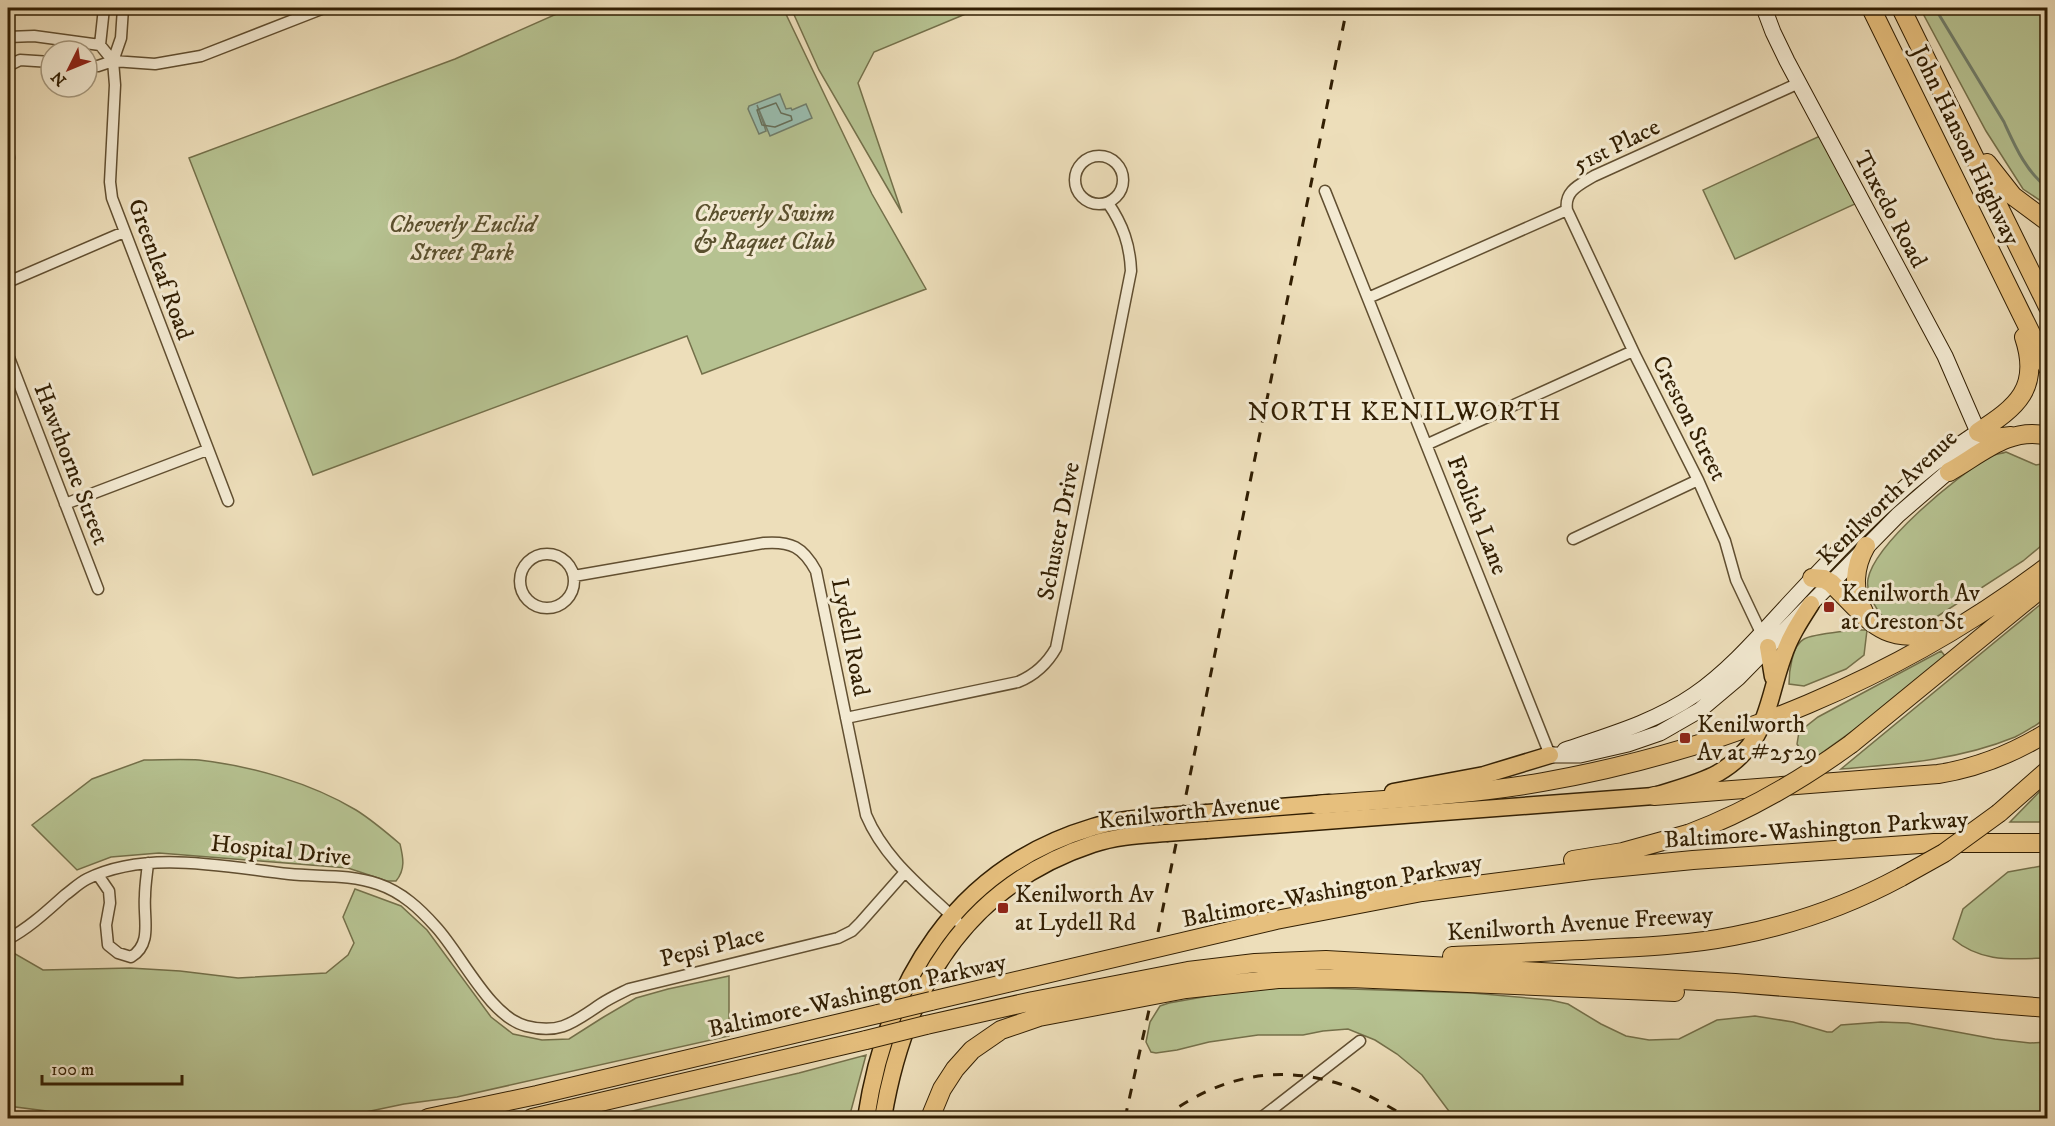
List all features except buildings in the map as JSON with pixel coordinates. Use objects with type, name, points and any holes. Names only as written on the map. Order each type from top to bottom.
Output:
[{"type":"highway","name":"John Hanson Highway","points":[[1871,8],[2048,368]]},
{"type":"highway","name":"John Hanson Highway","points":[[1901,8],[2048,307]]},
{"type":"highway","points":[[1942,90],[1997,177],[2018,201],[2048,222]]},
{"type":"highway","points":[[1978,432],[2014,407],[2024,390],[2028,375],[2028,351],[2002,273]]},
{"type":"highway","points":[[1978,432],[1994,438],[2032,433],[2048,436]]},
{"type":"highway","points":[[1949,472],[2011,436]]},
{"type":"highway","points":[[1866,546],[1858,567],[1856,586],[1859,603],[1872,622]]},
{"type":"highway","points":[[1317,805],[1474,792],[1543,782],[1653,757],[1764,722],[1884,669],[1968,621],[2048,566]]},
{"type":"highway","points":[[1812,578],[1824,579],[1831,583],[1872,622],[1890,634],[1911,637],[1932,633],[1968,621]]},
{"type":"highway","name":"Kenilworth Avenue Freeway","points":[[1422,892],[1503,871],[1623,852],[1688,834],[1736,814],[1779,792],[1851,744],[2048,583]]},
{"type":"highway","points":[[1654,796],[1945,773],[1992,760],[2048,732]]},
{"type":"highway","name":"Kenilworth Avenue Freeway","points":[[1357,961],[1656,946],[1715,940],[1798,920],[1855,899],[1944,853],[2000,813],[2048,770]]},
{"type":"highway","name":"Baltimore-Washington Parkway","points":[[428,1119],[1276,921],[1422,892],[1591,870],[1682,861],[1924,843],[2048,843]]},
{"type":"highway","name":"Baltimore-Washington Parkway","points":[[532,1119],[1033,1001],[1188,971],[1272,962],[1357,961],[1712,982],[2048,1008]]},
{"type":"highway","points":[[930,1119],[942,1089],[955,1069],[972,1050],[1001,1030],[1039,1017],[1210,986],[1278,979],[1350,978],[1775,996],[1888,995]]},
{"type":"main road","name":"Tuxedo Road","points":[[1764,8],[1777,41],[1945,356],[1978,432]]},
{"type":"main road","name":"Kenilworth Avenue","points":[[1765,640],[1811,604],[1911,503],[1971,453],[1978,440],[1978,432]]},
{"type":"main road","name":"Kenilworth Avenue","points":[[883,1119],[892,1075],[911,1012],[929,977],[964,928],[1001,892],[1036,868],[1095,843],[1124,837],[1166,833],[1206,821],[1317,805],[1471,778],[1550,755],[1580,755],[1605,750],[1638,741],[1670,728],[1721,694],[1812,578],[1857,530],[1940,457],[1978,432]]},
{"type":"main road","name":"Kenilworth Avenue","points":[[866,1119],[871,1086],[886,1034],[903,991],[930,944],[951,915],[1001,872],[1025,856],[1056,840],[1120,820],[1165,816],[1206,821],[1654,796],[1710,777],[1725,768],[1749,747],[1764,722],[1785,650],[1811,604]]},
{"type":"main road","points":[[1765,640],[1774,687]]},
{"type":"street","points":[[100,45],[104,8]]},
{"type":"street","name":"Greenleaf Road","points":[[123,8],[121,38],[113,61],[115,85],[110,182],[112,198],[228,501]]},
{"type":"street","points":[[99,66],[113,61],[155,64],[201,56],[324,8]]},
{"type":"street","points":[[8,37],[34,36],[100,45],[113,61]]},
{"type":"street","points":[[8,66],[20,60],[39,61]]},
{"type":"street","name":"51st Place","points":[[1368,298],[1567,210],[1565,202],[1567,195],[1581,183],[1799,83]]},
{"type":"street","points":[[8,151],[8,161]]},
{"type":"street","points":[[1100,156],[1112,160],[1123,175],[1120,194],[1108,203],[1099,205],[1089,203],[1082,198],[1076,186],[1076,173],[1081,165],[1093,157],[1100,156]]},
{"type":"street","name":"Frolich Lane","points":[[1325,191],[1428,444],[1550,755]]},
{"type":"street","name":"Schuster Drive","points":[[846,718],[1018,682],[1041,669],[1056,648],[1131,271],[1131,253],[1127,239],[1119,219],[1108,203]]},
{"type":"street","name":"Creston Street","points":[[1567,210],[1633,351],[1698,480],[1725,541],[1736,580],[1765,640]]},
{"type":"street","points":[[8,282],[124,232]]},
{"type":"street","points":[[1428,444],[1633,351]]},
{"type":"street","name":"Hawthorne Street","points":[[8,355],[98,589]]},
{"type":"street","points":[[65,504],[207,450]]},
{"type":"street","points":[[1573,539],[1698,480]]},
{"type":"street","name":"Lydell Road","points":[[574,576],[764,543],[781,542],[803,552],[816,571],[866,816],[874,835],[905,872],[964,928]]},
{"type":"street","points":[[544,554],[560,557],[567,562],[574,576],[574,584],[568,599],[554,608],[538,607],[531,603],[525,597],[520,582],[524,566],[537,556],[544,554]]},
{"type":"street","points":[[98,875],[109,891],[110,903],[106,925],[108,945],[118,953],[131,957],[139,952],[146,933],[144,899],[148,863]]},
{"type":"street","name":"Hospital Drive","points":[[8,939],[31,924],[87,879],[122,867],[148,863],[198,863],[365,880],[398,893],[421,911],[437,928],[491,1001],[512,1020]]},
{"type":"street","name":"Pepsi Place","points":[[512,1020],[540,1029],[559,1028],[569,1025],[629,989],[838,938],[852,931],[905,872]]},
{"type":"street","points":[[1261,1119],[1360,1041]]},
{"type":"green space","name":"Cheverly Euclid Street Park","points":[[570,8],[783,8],[872,194],[926,289],[702,374],[687,336],[313,475],[189,158],[455,59]]},
{"type":"green space","points":[[791,8],[980,8],[874,52],[858,83],[902,213],[819,70]]},
{"type":"green space","points":[[1920,8],[2047,8],[2047,205],[2023,189],[1986,131]]},
{"type":"green space","points":[[1820,136],[1855,204],[1735,259],[1703,190]]},
{"type":"green space","points":[[2006,452],[2036,465],[2047,463],[2047,541],[2023,561],[1921,627],[1909,627],[1890,622],[1881,614],[1868,591],[1868,579],[1874,564],[1901,530],[1938,495],[1989,457]]},
{"type":"green space","points":[[2047,599],[2047,718],[2015,737],[1973,751],[1908,763],[1841,769]]},
{"type":"green space","points":[[1867,630],[1864,655],[1846,669],[1804,686],[1789,684],[1792,659],[1800,642],[1814,636]]},
{"type":"green space","points":[[1941,651],[1945,656],[1862,724],[1809,762],[1797,744],[1799,732],[1818,717]]},
{"type":"green space","points":[[144,760],[199,760],[260,771],[301,784],[339,800],[379,826],[400,844],[403,858],[401,872],[396,881],[387,881],[348,868],[159,853],[111,857],[77,870],[32,825],[92,779]]},
{"type":"green space","points":[[2047,784],[2047,822],[2010,822]]},
{"type":"green space","points":[[2047,865],[2047,958],[2010,959],[1986,956],[1964,947],[1953,939],[1963,909],[2008,872]]},
{"type":"green space","points":[[355,889],[401,906],[427,930],[491,1017],[513,1034],[542,1040],[569,1039],[636,998],[729,976],[729,1036],[457,1097],[404,1104],[361,1113],[312,1118],[101,1118],[8,1106],[8,953],[12,952],[43,970],[130,968],[238,978],[326,973],[348,955],[354,943],[343,917]]},
{"type":"green space","points":[[1290,987],[1472,993],[1550,1000],[1568,1004],[1626,1036],[1649,1040],[1679,1039],[1717,1020],[1755,1016],[1793,1022],[1827,1032],[1832,1032],[1841,1025],[1881,1022],[1908,1023],[1995,1039],[2030,1043],[2047,1042],[2047,1118],[1454,1118],[1422,1075],[1397,1054],[1375,1040],[1348,1029],[1303,1035],[1258,1035],[1156,1053],[1151,1052],[1146,1042],[1150,1022],[1160,1006],[1231,992]]},
{"type":"green space","points":[[866,1055],[849,1118],[602,1118],[799,1073]]},
{"type":"water","points":[[780,94],[786,109],[791,108],[792,110],[806,104],[812,118],[770,136],[757,105],[766,131],[759,134],[748,109],[749,106]]},
{"type":"waterway","points":[[1935,8],[2004,122],[2022,158],[2033,174],[2048,188]]},
{"type":"railway","points":[[1158,932],[1347,8]]},
{"type":"railway","points":[[1125,1118],[1151,1001]]},
{"type":"railway","points":[[1163,1118],[1183,1104],[1225,1084],[1269,1075],[1316,1078],[1340,1084],[1375,1099],[1409,1118]]},
{"type":"place","name":"Kenilworth Av at Creston St","points":[[1829,607]]},
{"type":"place","name":"Kenilworth Av at #2529","points":[[1685,738]]},
{"type":"place","name":"Kenilworth Av at Lydell Rd","points":[[1003,908]]},
{"type":"district","name":"NORTH KENILWORTH","points":[[1405,411]]},
{"type":"park label","name":"Cheverly Swim & Raquet Club","points":[[764,227]]}]
